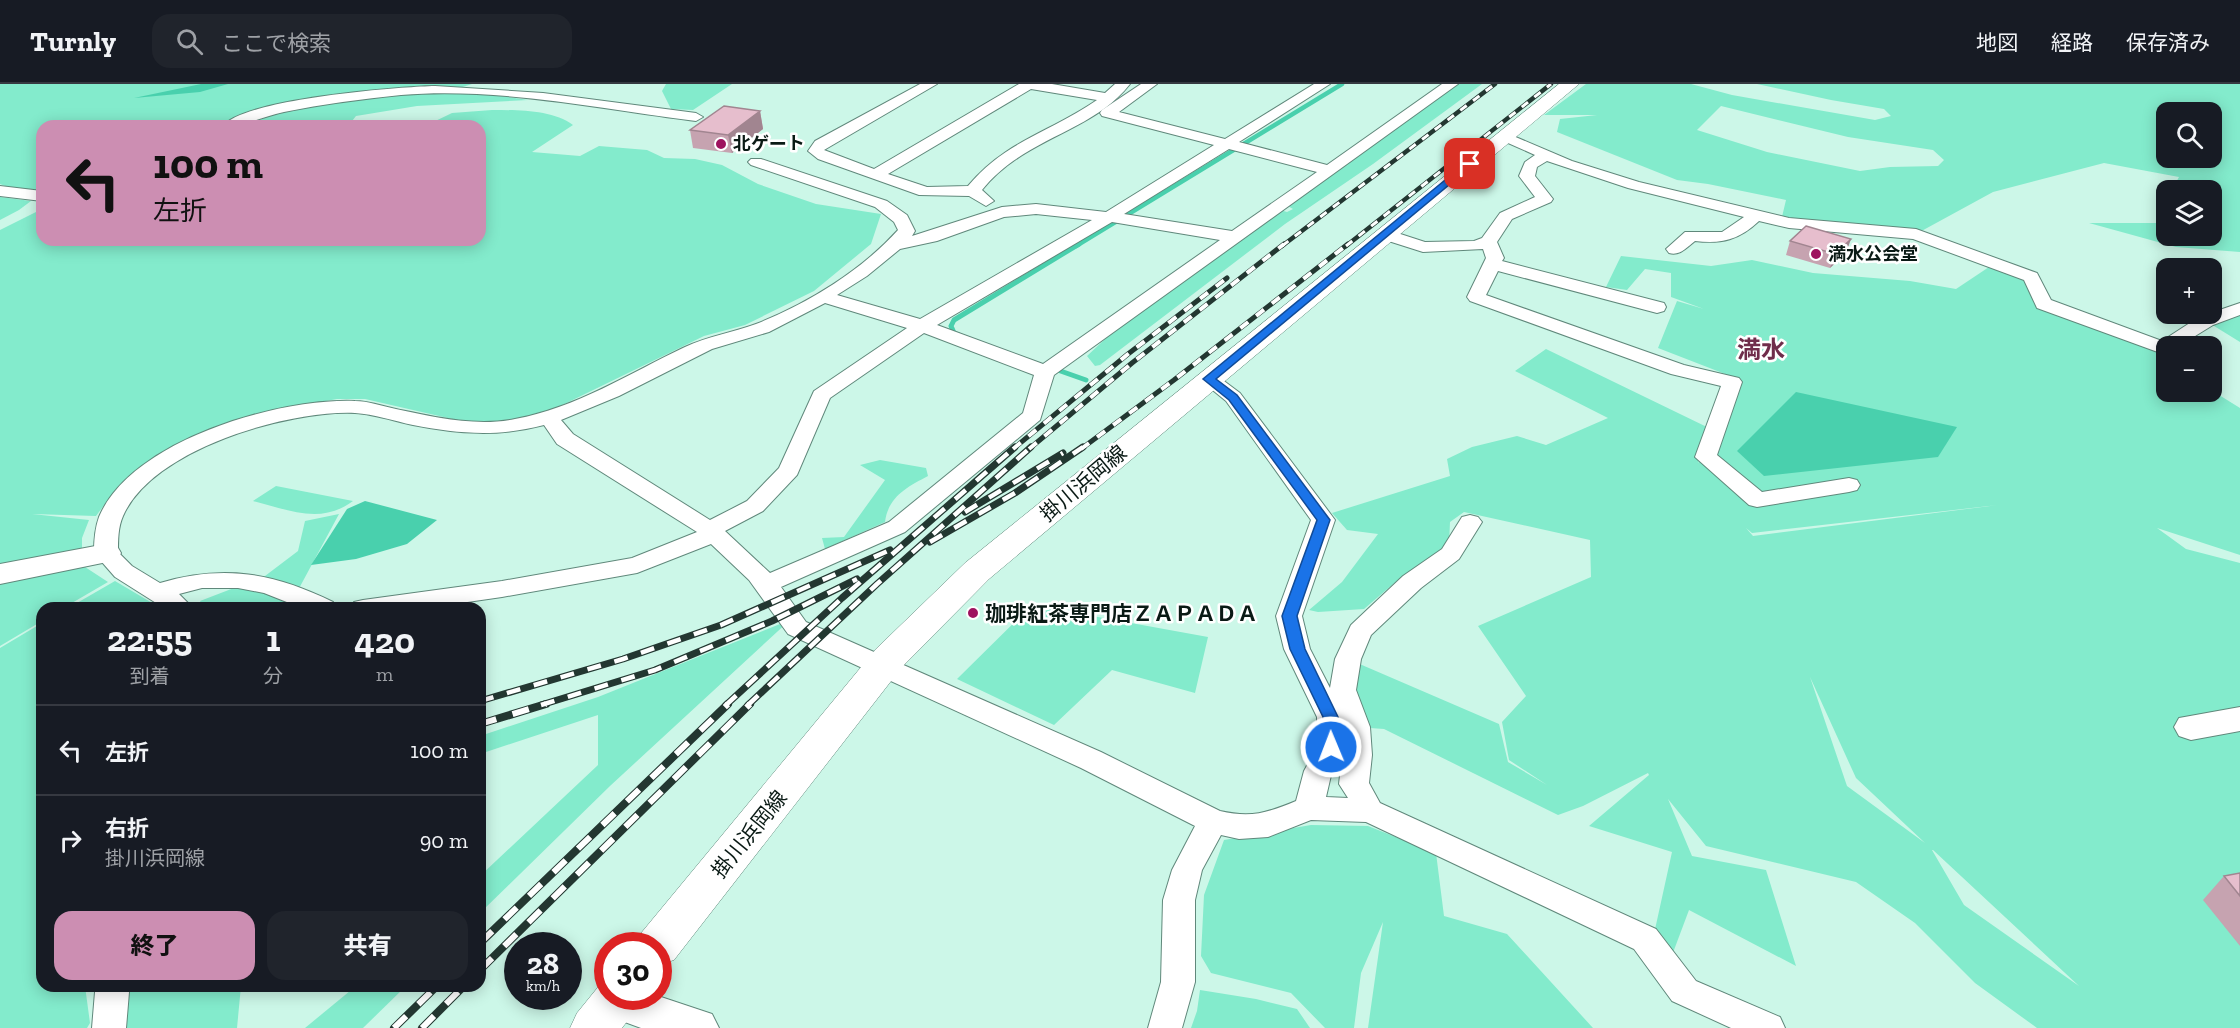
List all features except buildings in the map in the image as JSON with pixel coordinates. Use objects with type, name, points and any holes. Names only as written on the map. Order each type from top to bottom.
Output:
[{"type":"main road","name":"掛川浜岡線","points":[[669,932],[883,665],[977,571],[1570,84]]},
{"type":"street","points":[[930,84],[820,144],[816,151],[823,156],[925,192],[973,191],[1002,212]]},
{"type":"street","points":[[875,175],[1029,84],[1108,105],[1226,144],[1329,170]]},
{"type":"street","points":[[1108,105],[1123,84]]},
{"type":"street","points":[[973,191],[996,163],[1017,147],[1075,122],[1150,84]]},
{"type":"street","points":[[407,602],[502,589],[637,565],[712,532],[755,506],[789,470],[821,395],[922,326],[1109,217],[1323,84]]},
{"type":"street","points":[[766,584],[897,527],[1033,416],[1053,366],[1451,84]]},
{"type":"street","points":[[246,120],[298,106],[345,98],[449,90],[551,99],[696,117]]},
{"type":"street","points":[[1504,136],[1567,164],[1634,185],[1756,215],[1823,227],[1916,234],[2031,277],[2044,304],[2156,344]]},
{"type":"street","points":[[1385,234],[1424,247],[1475,246],[1488,242],[1506,216],[1545,199],[1527,176],[1530,165],[1546,154]]},
{"type":"street","points":[[173,602],[159,592],[124,574],[106,553],[106,535],[112,513],[132,488],[165,460],[208,437],[253,420],[322,408],[356,407],[447,426],[472,428],[511,426],[548,417],[597,398],[706,344],[763,328],[823,297],[897,244],[907,231],[901,219],[881,204],[756,162]]},
{"type":"street","points":[[0,191],[36,195]]},
{"type":"street","points":[[897,244],[931,237],[1002,212],[1036,209],[1109,217],[1235,237]]},
{"type":"street","points":[[1675,249],[1691,236],[1722,239],[1737,232],[1756,215]]},
{"type":"street","points":[[1488,242],[1495,258],[1476,297],[1678,370],[1732,382],[1706,457],[1757,500],[1848,485]]},
{"type":"street","points":[[1492,264],[1657,307]]},
{"type":"street","points":[[823,297],[1053,366]]},
{"type":"street","points":[[2184,336],[2206,321],[2240,309]]},
{"type":"street","points":[[1209,379],[1233,397],[1323,520],[1289,616],[1297,649],[1330,717],[1331,747],[1318,771],[1309,808]]},
{"type":"street","points":[[548,417],[565,440],[712,532],[744,560],[766,584],[785,615],[797,628],[1091,760],[1213,820],[1239,827],[1268,825],[1309,808],[1370,811],[1644,939],[1684,991],[1768,1028]]},
{"type":"street","points":[[1370,811],[1354,784],[1358,755],[1356,728],[1343,690],[1348,659],[1360,631],[1412,582],[1451,554],[1470,522]]},
{"type":"street","points":[[0,574],[106,553]]},
{"type":"street","points":[[159,592],[209,579],[255,583],[302,596],[313,602]]},
{"type":"street","points":[[2191,727],[2240,719]]},
{"type":"street","points":[[1165,1028],[1178,982],[1179,900],[1187,870],[1213,820]]},
{"type":"street","points":[[110,1028],[112,992]]},
{"type":"street","points":[[618,1010],[697,1028]]},
{"type":"shaded area","points":[[0,84],[472,84],[456,89],[528,100],[417,106],[356,116],[353,120],[36,120],[36,195],[0,184]]},
{"type":"shaded area","points":[[201,84],[228,84],[200,92],[134,98]]},
{"type":"shaded area","points":[[666,84],[732,84],[693,110],[671,109],[662,91]]},
{"type":"shaded area","points":[[1457,84],[1482,84],[1373,164],[1285,224],[1100,365],[1095,366],[1087,356],[1120,325],[1280,210],[1287,212],[1293,209],[1286,205]]},
{"type":"shaded area","points":[[1586,84],[1691,84],[1732,95],[1875,120],[1891,116],[1884,109],[1757,84],[2240,84],[2240,252],[2172,246],[2222,246],[2222,180],[2177,180],[2179,177],[2104,163],[1993,192],[1916,234],[1781,221],[1786,200],[1677,180],[1557,132],[1560,119],[1597,115],[1544,115]],"holes":[[[1721,106],[1848,137],[1933,150],[1944,160],[1938,166],[1890,167],[1860,171],[1767,152],[1697,130]]]},
{"type":"shaded area","points":[[492,110],[524,111],[556,116],[573,125],[532,152],[580,156],[599,146],[647,150],[664,158],[695,159],[722,165],[758,184],[816,204],[881,214],[871,244],[814,291],[745,325],[704,336],[546,413],[515,421],[474,424],[365,399],[337,399],[255,414],[206,432],[166,452],[116,489],[96,516],[32,514],[89,520],[82,538],[82,549],[0,565],[0,230],[36,212],[36,246],[486,246],[486,120],[437,120],[452,113]]},
{"type":"shaded area","points":[[0,197],[31,201],[0,220]]},
{"type":"shaded area","points":[[2089,223],[2156,223],[2156,241]]},
{"type":"shaded area","points":[[1621,256],[1711,266],[1752,260],[1813,273],[1910,281],[1956,289],[1995,263],[2031,277],[2044,304],[2156,345],[2156,402],[2222,402],[2222,397],[2240,408],[2240,555],[2157,528],[2186,549],[2240,563],[2240,1028],[2037,1028],[1975,983],[1915,923],[1856,882],[1706,846],[1668,799],[1692,856],[1766,870],[1796,966],[1689,910],[1671,958],[1654,934],[1672,852],[1589,826],[1649,775],[1648,773],[1583,806],[1558,815],[1384,729],[1356,727],[1348,659],[1499,724],[1508,762],[1547,785],[1509,760],[1502,722],[1526,696],[1478,626],[1591,577],[1590,540],[1464,512],[1450,522],[1449,545],[1399,579],[1364,609],[1318,612],[1309,610],[1342,582],[1378,534],[1347,530],[1332,513],[1450,476],[1447,459],[1472,447],[1517,436],[1546,445],[1608,418],[1515,371],[1546,349],[1711,429],[1698,463],[1717,443],[1738,379],[1658,348],[1677,301],[1704,309],[1671,297],[1671,273],[1645,269],[1627,290],[1606,287]],"holes":[[[1998,505],[1753,536],[1746,528],[1752,533]],[[1810,677],[1856,778],[1925,843],[1847,786]],[[1933,850],[2079,986],[1964,905]]]},
{"type":"shaded area","points":[[2240,309],[2240,342],[2211,324],[2222,324],[2222,315]]},
{"type":"shaded area","points":[[1796,392],[1957,427],[1938,457],[1764,476],[1737,451]]},
{"type":"shaded area","points":[[880,460],[926,468],[928,476],[894,499],[885,522],[825,549],[822,538],[844,537],[885,480],[860,465]]},
{"type":"shaded area","points":[[276,486],[353,501],[341,508],[317,514],[292,511],[253,501]]},
{"type":"shaded area","points":[[365,501],[437,520],[407,544],[356,559],[311,565],[347,509]]},
{"type":"shaded area","points":[[339,514],[296,594],[318,602],[200,602],[265,576],[298,551],[305,521]]},
{"type":"shaded area","points":[[85,567],[108,582],[74,602],[36,602],[36,625],[0,646],[0,583]]},
{"type":"shaded area","points":[[115,581],[151,602],[79,602]]},
{"type":"shaded area","points":[[1032,605],[1208,637],[1195,693],[1112,670],[1054,725],[957,679]]},
{"type":"shaded area","points":[[790,620],[610,786],[486,907],[486,870],[598,765],[598,715],[486,752],[486,734],[598,697]]},
{"type":"shaded area","points":[[36,627],[36,992],[86,992],[90,1023],[87,1028],[0,1028],[0,648]]},
{"type":"shaded area","points":[[1311,825],[1368,826],[1436,853],[1444,916],[1507,934],[1593,1028],[1368,1028],[1383,922],[1361,973],[1354,1028],[1325,1028],[1291,993],[1211,973],[1201,956],[1204,895],[1224,840]]},
{"type":"shaded area","points":[[1200,990],[1256,999],[1297,1009],[1310,1028],[1191,1028],[1197,1011]]},
{"type":"shaded area","points":[[126,992],[240,992],[237,1028],[121,1028],[128,1008]]},
{"type":"shaded area","points":[[349,992],[400,992],[363,1028],[305,1028]]},
{"type":"waterway","points":[[1076,246],[1342,84]]},
{"type":"waterway","points":[[959,335],[954,333],[951,326],[954,320],[1079,244]]},
{"type":"waterway","points":[[1052,368],[1086,380]]},
{"type":"railway","points":[[1282,246],[1495,84]]},
{"type":"railway","points":[[1346,246],[1551,84]]},
{"type":"railway","points":[[1029,449],[1132,363],[1284,244]]},
{"type":"railway","points":[[1081,449],[1174,380],[1348,244]]},
{"type":"railway","points":[[1013,449],[1128,354],[1227,278]]},
{"type":"railway","points":[[726,705],[842,598],[1015,447]]},
{"type":"railway","points":[[748,705],[877,584],[1031,447]]},
{"type":"railway","points":[[930,542],[1015,493],[1083,447]]},
{"type":"railway","points":[[965,512],[1063,453]]},
{"type":"railway","points":[[486,699],[623,659],[721,625],[890,550]]},
{"type":"railway","points":[[541,705],[655,670],[772,621],[857,579]]},
{"type":"railway","points":[[486,722],[546,704]]},
{"type":"railway","points":[[486,937],[728,704]]},
{"type":"railway","points":[[486,964],[750,704]]},
{"type":"railway","points":[[394,1028],[431,992]]},
{"type":"railway","points":[[422,1028],[458,992]]},
{"type":"place","name":"北ゲート","points":[[721,144]]},
{"type":"place","name":"満水公会堂","points":[[1816,254]]},
{"type":"place","name":"珈琲紅茶専門店ＺＡＰＡＤＡ","points":[[973,613]]},
{"type":"district","name":"満水","points":[[1761,349]]},
{"type":"route","points":[[1331,747],[1330,717],[1297,649],[1289,616],[1323,520],[1233,397],[1209,379],[1470,164]]}]
